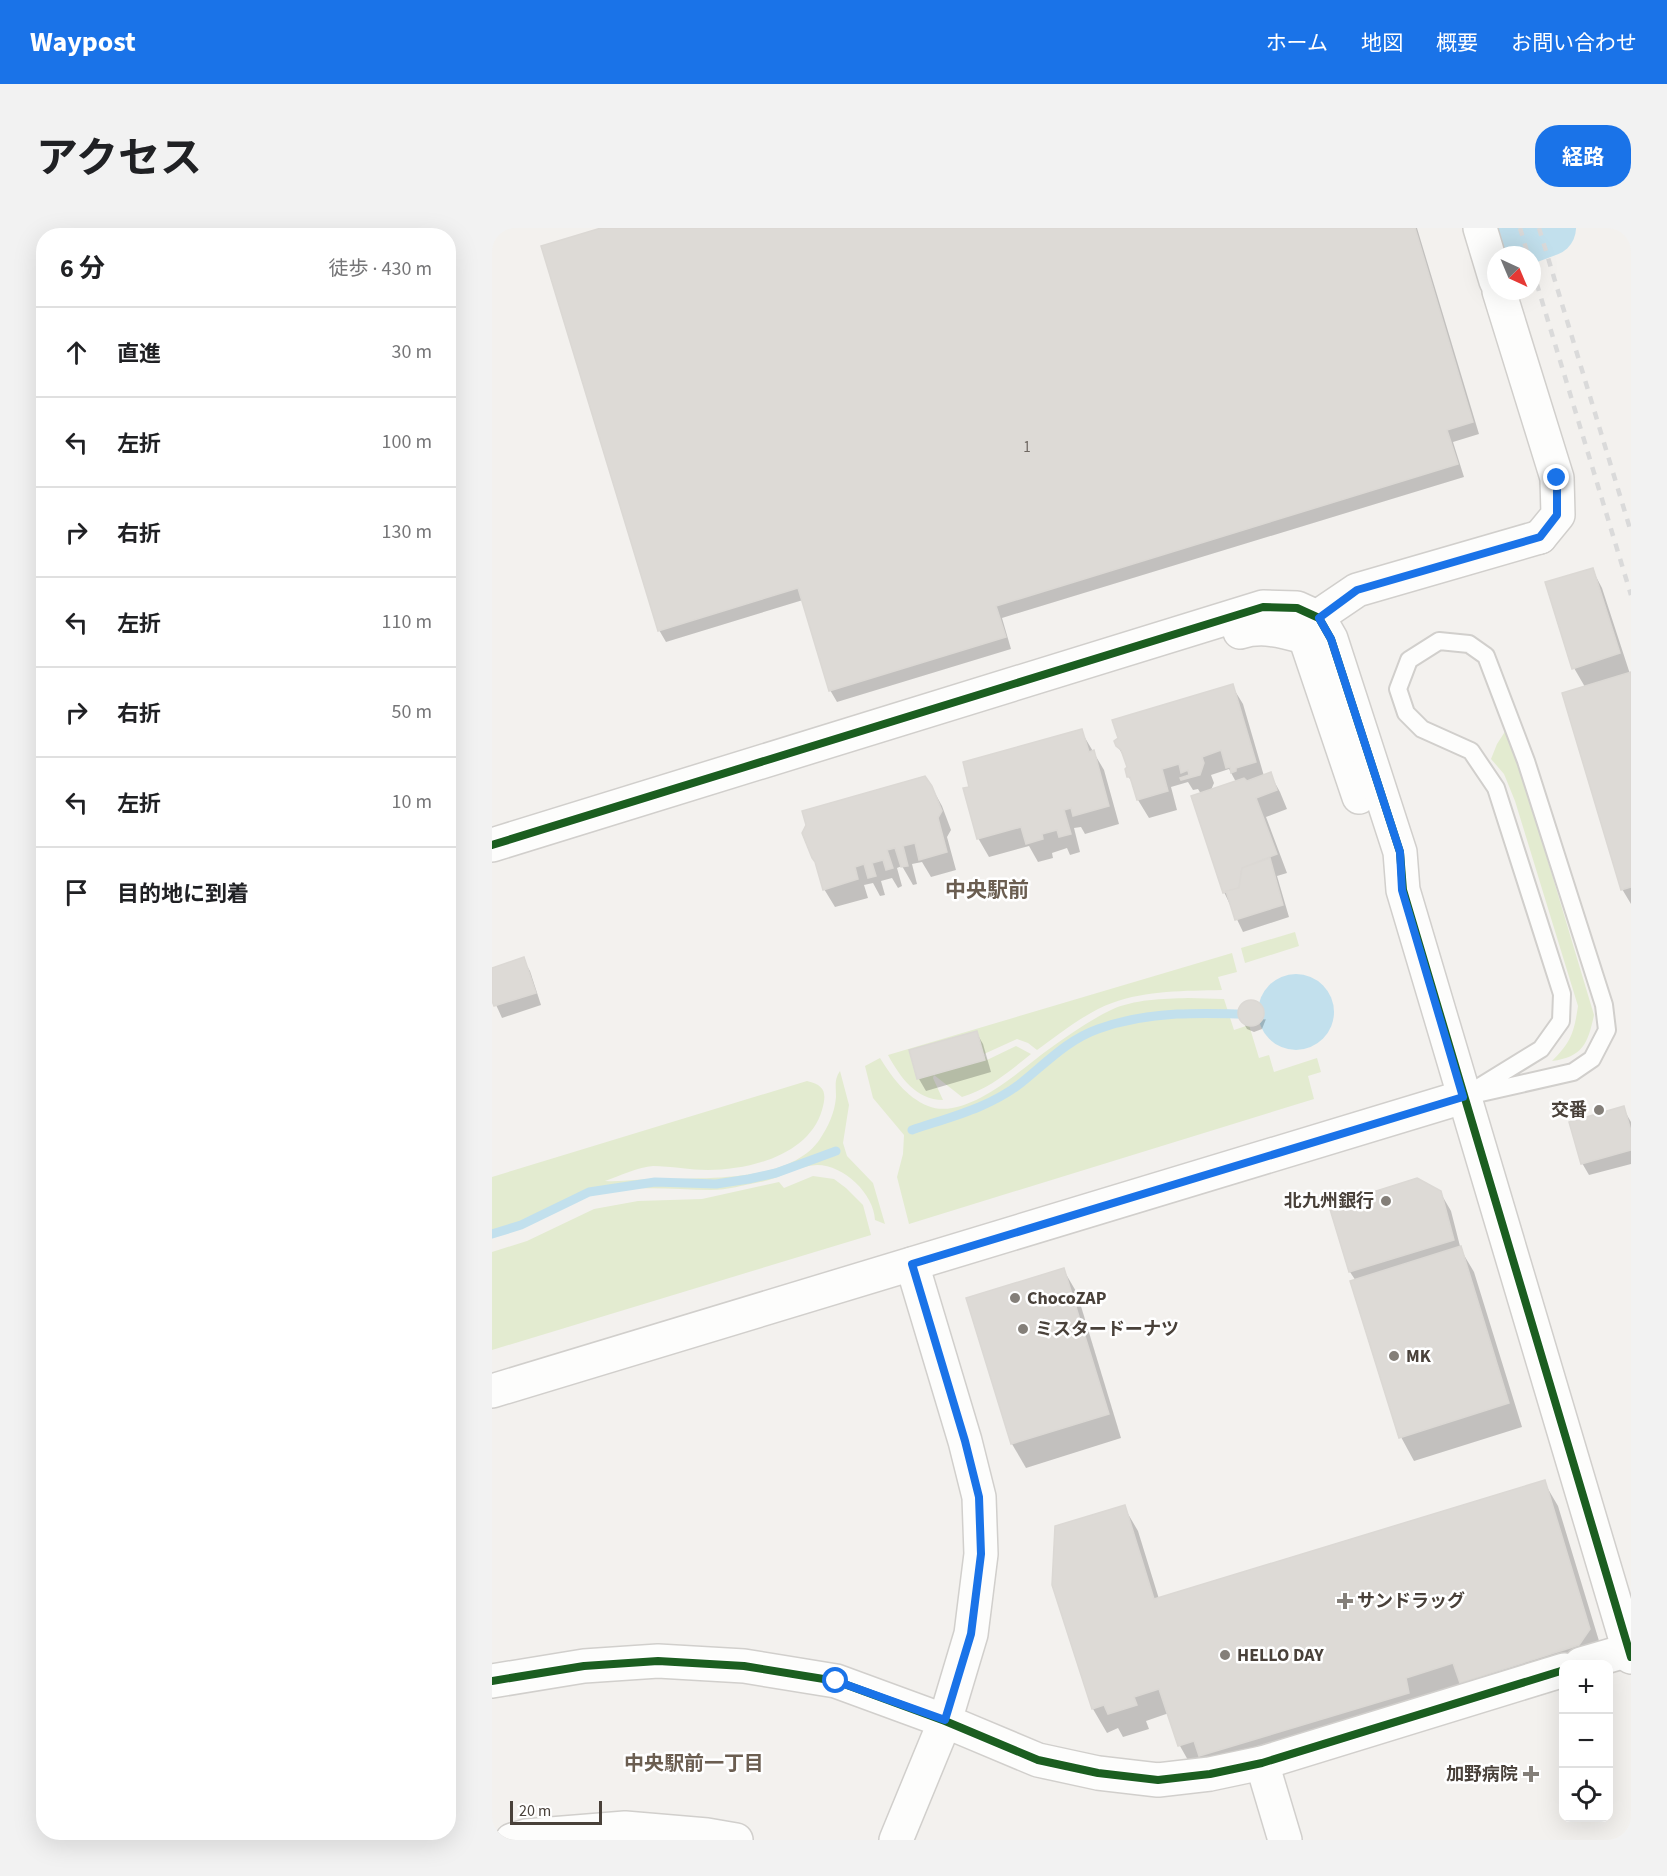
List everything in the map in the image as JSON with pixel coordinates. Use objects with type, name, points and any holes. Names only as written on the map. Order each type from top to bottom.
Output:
[{"type":"street","points":[[1480,228],[1487,251]]},
{"type":"street","points":[[492,866],[1251,628],[1280,630],[1312,627],[1357,590],[1540,537],[1557,515],[1557,478],[1502,300]]},
{"type":"street","points":[[492,845],[1263,607],[1297,608],[1312,627],[1331,639],[1400,852],[1402,890],[1630,1654],[1603,1660]]},
{"type":"street","points":[[492,1391],[1463,1097]]},
{"type":"street","points":[[896,1840],[945,1720],[971,1634],[981,1554],[979,1497],[965,1441],[912,1264]]},
{"type":"street","points":[[492,1681],[584,1666],[658,1661],[744,1666],[836,1681],[945,1720],[1038,1760],[1098,1773],[1158,1780],[1210,1774],[1262,1763],[1559,1671]]},
{"type":"street","points":[[1262,1763],[1286,1840]]},
{"type":"street","points":[[512,1840],[526,1836],[625,1828],[716,1838]]},
{"type":"lane","points":[[1439,641],[1469,644],[1486,656],[1526,761],[1605,1005],[1607,1030],[1592,1059],[1573,1072],[1463,1097],[1541,1049],[1561,1021],[1562,994],[1496,788],[1471,751],[1422,729],[1406,713],[1398,689],[1409,660],[1439,641]]},
{"type":"green space","points":[[1506,730],[1524,781],[1594,1015],[1582,1047],[1571,1056],[1552,1061],[1571,1036],[1578,1006],[1515,801],[1504,774],[1491,759]]},
{"type":"green space","points":[[1295,932],[1299,946],[1245,963],[1241,948]]},
{"type":"green space","points":[[1232,953],[1237,972],[1218,977],[1222,990],[1152,993],[1112,1003],[1083,1017],[1037,1050],[1017,1039],[984,1054],[987,1060],[1016,1046],[1031,1054],[990,1084],[962,1097],[934,1075],[933,1078],[943,1100],[933,1099],[917,1092],[904,1079],[888,1055]]},
{"type":"green space","points":[[1188,998],[1224,999],[1234,1030],[1249,1025],[1259,1058],[1269,1055],[1274,1072],[1317,1058],[1321,1072],[1308,1076],[1314,1099],[909,1224],[897,1177],[903,1154],[904,1135],[873,1098],[865,1066],[880,1058],[900,1086],[920,1102],[943,1109],[958,1107],[974,1101],[1006,1082],[1069,1035],[1111,1010],[1139,1002]]},
{"type":"green space","points":[[840,1071],[849,1105],[843,1143],[847,1156],[873,1183],[885,1224],[875,1220],[869,1200],[856,1183],[837,1170],[817,1165],[767,1180],[723,1189],[631,1189],[599,1193],[530,1224],[492,1236],[492,1177],[807,1081],[821,1087],[824,1094],[822,1110],[815,1125],[805,1138],[776,1157],[742,1167],[724,1169],[701,1170],[653,1166],[605,1181],[720,1178],[767,1171],[789,1164],[807,1153],[826,1129],[834,1108],[836,1080]]},
{"type":"green space","points":[[813,1176],[834,1179],[863,1205],[871,1235],[492,1350],[492,1252],[527,1241],[594,1209],[638,1201],[702,1199],[779,1182],[784,1188]]},
{"type":"water","points":[[1289,974],[1303,974],[1317,980],[1328,991],[1334,1005],[1331,1027],[1323,1039],[1303,1050],[1289,1050],[1275,1044],[1264,1033],[1258,1019],[1258,1005],[1264,991],[1275,980]]},
{"type":"building","points":[[601,228],[1415,228],[1473,422],[1447,430],[1458,464],[996,606],[1006,637],[829,691],[798,588],[658,631],[541,246]]},
{"type":"building","points":[[1593,568],[1620,653],[1572,669],[1545,582]]},
{"type":"building","points":[[1631,672],[1631,887],[1621,890],[1562,693]]},
{"type":"building","points":[[1233,684],[1256,762],[1236,768],[1236,771],[1231,773],[1230,767],[1226,768],[1221,750],[1202,757],[1204,763],[1200,775],[1181,780],[1180,778],[1189,775],[1188,770],[1181,773],[1179,764],[1162,769],[1168,791],[1137,800],[1130,777],[1127,777],[1125,769],[1127,767],[1121,750],[1114,741],[1118,738],[1112,720]]},
{"type":"building","points":[[1082,729],[1089,752],[1094,750],[1109,806],[1073,816],[1071,808],[1064,810],[1071,834],[1059,837],[1057,830],[1042,834],[1043,839],[1026,844],[1021,827],[977,839],[963,788],[969,787],[963,762]]},
{"type":"building","points":[[1271,772],[1277,790],[1256,798],[1277,854],[1242,868],[1239,888],[1223,893],[1191,796],[1244,778],[1247,781]]},
{"type":"building","points":[[925,776],[932,786],[942,811],[938,818],[947,852],[919,860],[915,843],[903,846],[908,866],[901,867],[895,848],[887,850],[893,868],[886,870],[883,860],[872,863],[876,876],[868,878],[864,864],[855,867],[858,879],[823,890],[815,862],[802,833],[806,825],[802,811]]},
{"type":"building","points":[[1270,858],[1283,905],[1235,920],[1226,891],[1239,888],[1242,868]]},
{"type":"building","points":[[524,957],[536,993],[494,1006],[492,968]]},
{"type":"building","points":[[1251,1000],[1260,1004],[1264,1013],[1260,1022],[1251,1026],[1242,1022],[1238,1013],[1242,1004]]},
{"type":"building","points":[[977,1031],[985,1060],[917,1079],[909,1050]]},
{"type":"building","points":[[1624,1106],[1631,1131],[1631,1150],[1581,1164],[1569,1122]]},
{"type":"building","points":[[1417,1178],[1441,1191],[1454,1240],[1349,1272],[1329,1206]]},
{"type":"building","points":[[1461,1246],[1509,1403],[1399,1438],[1350,1281]]},
{"type":"building","points":[[1064,1268],[1109,1414],[1011,1444],[966,1298]]},
{"type":"building","points":[[1545,1480],[1590,1629],[1579,1645],[1460,1683],[1453,1663],[1406,1678],[1409,1693],[1199,1756],[1194,1741],[1178,1746],[1159,1689],[1134,1697],[1137,1705],[1108,1714],[1104,1705],[1092,1709],[1052,1585],[1055,1526],[1125,1505],[1154,1599]]},
{"type":"waterway","points":[[1503,245],[1548,228]]},
{"type":"waterway","points":[[912,1130],[969,1111],[1009,1092],[1076,1039],[1098,1029],[1162,1015],[1205,1013],[1270,1015]]},
{"type":"waterway","points":[[492,1234],[521,1225],[589,1192],[655,1182],[716,1184],[749,1179],[776,1173],[836,1151]]},
{"type":"railway","points":[[1520,228],[1525,246]]},
{"type":"railway","points":[[1539,228],[1631,532]]},
{"type":"railway","points":[[1541,298],[1631,595]]},
{"type":"cycle path","points":[[492,845],[1263,607],[1297,608],[1319,618],[1331,639],[1400,852],[1403,890],[1631,1657]]},
{"type":"cycle path","points":[[492,1681],[584,1666],[658,1661],[744,1666],[836,1681],[945,1721],[1038,1760],[1098,1773],[1158,1780],[1210,1774],[1262,1763],[1559,1672]]},
{"type":"place","name":"交番","points":[[1599,1110]]},
{"type":"place","name":"北九州銀行","points":[[1386,1201]]},
{"type":"place","name":"ChocoZAP","points":[[1015,1298]]},
{"type":"place","name":"ミスタードーナツ","points":[[1023,1329]]},
{"type":"place","name":"MK","points":[[1394,1356]]},
{"type":"place","name":"サンドラッグ","points":[[1345,1601]]},
{"type":"place","name":"HELLO DAY","points":[[1225,1655]]},
{"type":"place","name":"加野病院","points":[[1531,1774]]},
{"type":"district","name":"中央駅前","points":[[987,890]]},
{"type":"district","name":"中央駅前一丁目","points":[[694,1763]]},
{"type":"route","points":[[836,1681],[945,1720],[971,1634],[981,1554],[979,1497],[965,1441],[912,1264],[1463,1097],[1402,890],[1400,852],[1346,681],[1331,639],[1319,618],[1357,590],[1540,537],[1557,515],[1557,478]]}]
